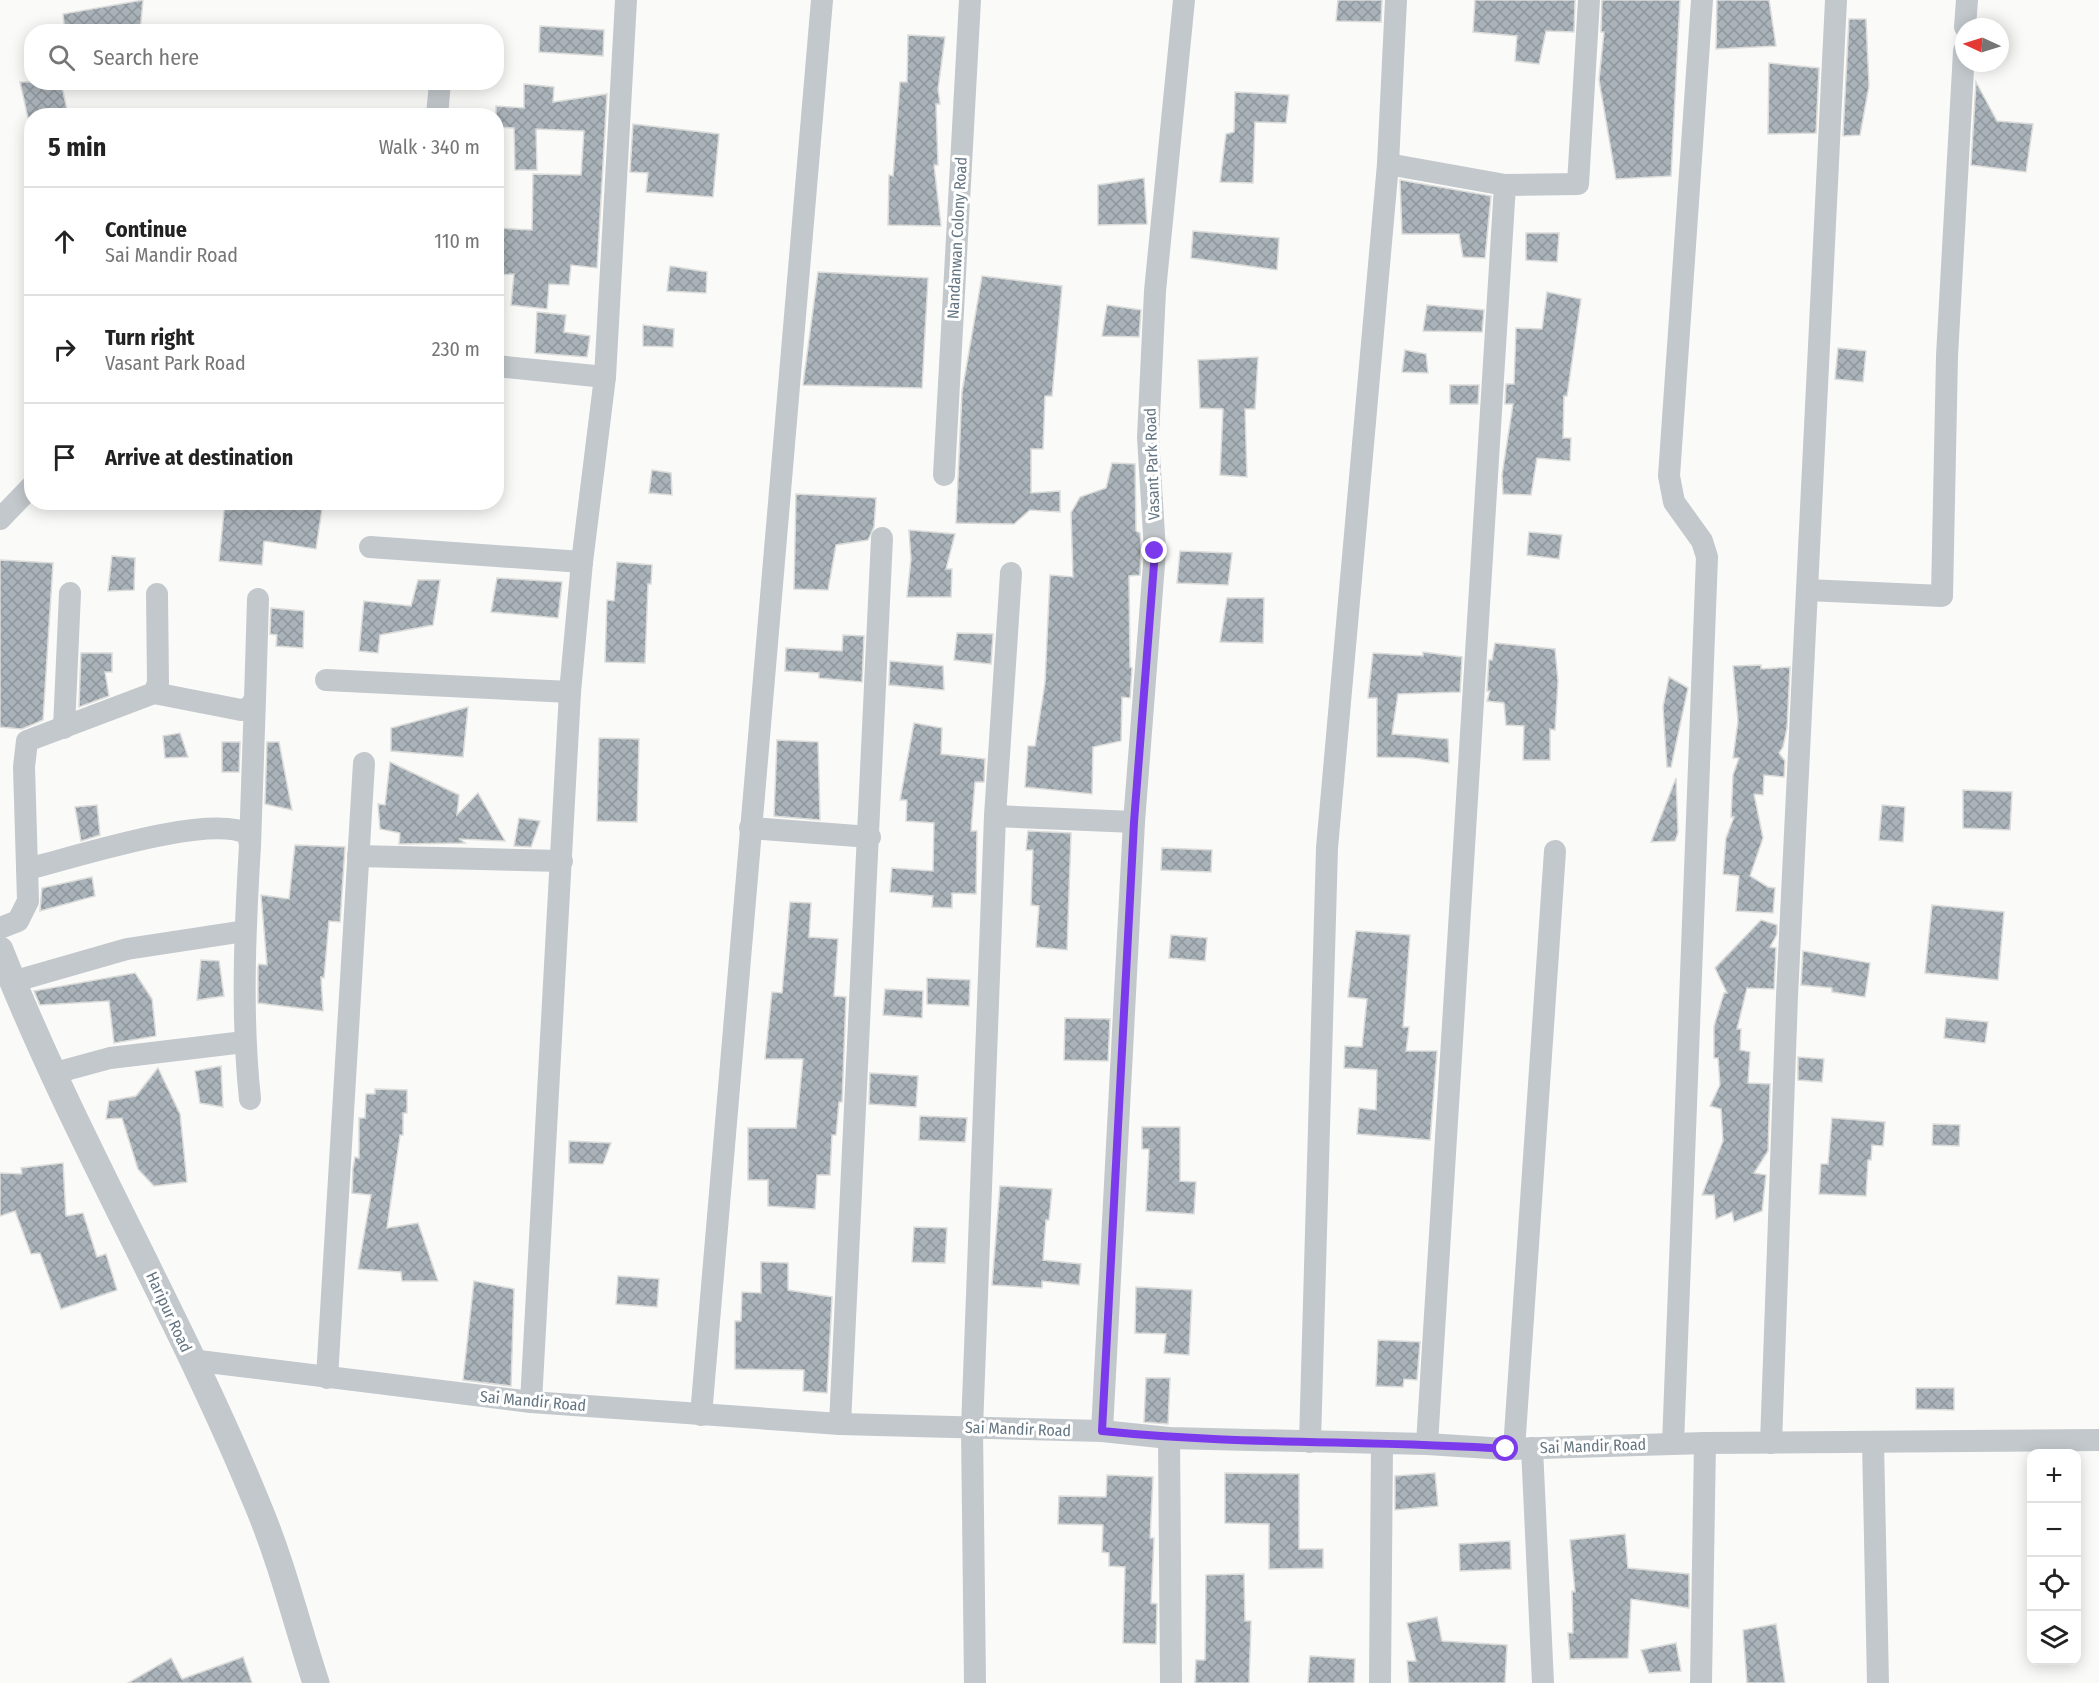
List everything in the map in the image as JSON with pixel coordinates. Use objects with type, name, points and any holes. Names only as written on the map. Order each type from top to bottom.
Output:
[{"type":"street","points":[[531,1402],[570,692],[582,561],[605,377],[626,0]]},
{"type":"street","points":[[701,1416],[822,0]]},
{"type":"street","name":"Nandanwan Colony Road","points":[[944,476],[970,0]]},
{"type":"street","name":"Vasant Park Road","points":[[1102,1431],[1134,822],[1155,551],[1148,437],[1155,291],[1184,0]]},
{"type":"street","points":[[1310,1442],[1327,848],[1388,164],[1396,0]]},
{"type":"street","points":[[1388,164],[1505,185],[1578,184],[1589,0]]},
{"type":"street","points":[[1673,1444],[1707,557],[1702,541],[1674,501],[1669,476],[1702,0]]},
{"type":"street","points":[[1771,1443],[1786,996],[1836,0]]},
{"type":"street","points":[[1966,18],[1967,0]]},
{"type":"street","points":[[1807,590],[1942,596],[1947,356],[1963,72]]},
{"type":"street","points":[[438,108],[439,90]]},
{"type":"street","points":[[1427,1444],[1505,185]]},
{"type":"street","points":[[504,367],[605,377]]},
{"type":"street","points":[[0,519],[24,494]]},
{"type":"street","points":[[840,1424],[870,837],[882,538]]},
{"type":"street","points":[[370,547],[582,561]]},
{"type":"street","points":[[975,1683],[972,1428],[995,816],[1011,573]]},
{"type":"street","points":[[64,728],[70,593]]},
{"type":"street","points":[[154,693],[158,683],[157,594]]},
{"type":"street","points":[[250,1100],[244,1042],[245,931],[258,599]]},
{"type":"street","points":[[326,680],[570,692]]},
{"type":"street","points":[[0,928],[18,921],[28,901],[24,766],[27,741],[154,693],[241,710],[249,708],[255,699]]},
{"type":"street","points":[[327,1378],[364,763]]},
{"type":"street","points":[[995,816],[1134,822]]},
{"type":"street","points":[[750,828],[870,837]]},
{"type":"street","points":[[27,869],[180,831],[238,829],[248,834],[250,844]]},
{"type":"street","points":[[1543,1683],[1523,1449],[1554,851]]},
{"type":"street","points":[[358,856],[562,861]]},
{"type":"street","points":[[12,982],[127,949],[245,931]]},
{"type":"street","name":"Haripur Road","points":[[0,950],[12,982],[259,1507],[316,1683]]},
{"type":"street","points":[[55,1073],[110,1058],[244,1042]]},
{"type":"street","name":"Sai Mandir Road","points":[[191,1360],[531,1402],[701,1416],[840,1424],[1102,1431],[1169,1438],[1427,1444],[1523,1449],[1705,1443],[2099,1440]]},
{"type":"street","points":[[1169,1438],[1171,1683]]},
{"type":"street","points":[[1873,1442],[1878,1683]]},
{"type":"street","points":[[1701,1683],[1705,1443]]},
{"type":"street","points":[[1380,1683],[1382,1444]]},
{"type":"building","points":[[143,0],[141,24],[64,24],[63,14]]},
{"type":"building","points":[[1338,0],[1382,0],[1381,22],[1336,21]]},
{"type":"building","points":[[1475,0],[1575,0],[1574,32],[1546,31],[1539,64],[1515,61],[1517,36],[1473,32]]},
{"type":"building","points":[[1602,0],[1680,0],[1671,176],[1616,179],[1599,80],[1604,32],[1601,32]]},
{"type":"building","points":[[1717,0],[1769,0],[1776,46],[1716,49]]},
{"type":"building","points":[[1849,19],[1866,19],[1869,86],[1860,135],[1843,136]]},
{"type":"building","points":[[540,26],[604,30],[603,56],[539,52]]},
{"type":"building","points":[[908,35],[945,37],[938,89],[940,104],[936,104],[938,165],[934,165],[941,226],[888,225],[889,175],[893,176],[900,82],[907,82]]},
{"type":"building","points":[[1769,63],[1819,68],[1816,133],[1768,134]]},
{"type":"building","points":[[20,82],[24,82],[24,90],[63,90],[67,108],[26,108]]},
{"type":"building","points":[[1976,82],[1997,121],[2033,124],[2026,172],[1971,165]]},
{"type":"building","points":[[524,84],[554,87],[553,102],[607,94],[597,268],[571,265],[569,285],[549,284],[547,309],[511,305],[514,274],[504,275],[504,228],[532,230],[533,174],[581,175],[584,131],[536,129],[537,170],[515,170],[514,128],[504,127],[504,108],[496,108],[496,106],[524,108]]},
{"type":"building","points":[[1235,92],[1289,95],[1286,123],[1255,122],[1253,183],[1220,182],[1226,134],[1234,132]]},
{"type":"building","points":[[633,124],[719,134],[713,197],[646,192],[648,173],[630,172]]},
{"type":"building","points":[[1144,178],[1147,224],[1098,225],[1098,185]]},
{"type":"building","points":[[1400,180],[1491,196],[1485,258],[1463,257],[1459,234],[1402,234]]},
{"type":"building","points":[[1193,231],[1279,238],[1277,270],[1191,258]]},
{"type":"building","points":[[1526,233],[1559,233],[1557,262],[1526,260]]},
{"type":"building","points":[[670,266],[707,272],[706,293],[667,291]]},
{"type":"building","points":[[818,272],[928,278],[922,388],[803,385]]},
{"type":"building","points":[[982,276],[1062,286],[1052,396],[1045,396],[1043,449],[1031,449],[1031,493],[1060,491],[1060,512],[1030,510],[1014,524],[956,523],[962,392]]},
{"type":"building","points":[[1547,292],[1581,299],[1567,396],[1564,396],[1563,438],[1571,438],[1570,461],[1537,458],[1531,495],[1503,494],[1502,475],[1513,404],[1505,404],[1506,384],[1514,384],[1516,328],[1542,329]]},
{"type":"building","points":[[1107,305],[1141,310],[1139,337],[1102,336]]},
{"type":"building","points":[[1427,305],[1484,310],[1482,332],[1423,331]]},
{"type":"building","points":[[537,312],[566,315],[564,332],[590,336],[587,357],[535,353]]},
{"type":"building","points":[[643,325],[674,329],[673,347],[643,346]]},
{"type":"building","points":[[1838,348],[1866,351],[1863,382],[1835,379]]},
{"type":"building","points":[[1405,350],[1426,354],[1428,373],[1402,372]]},
{"type":"building","points":[[1258,357],[1255,409],[1245,409],[1247,477],[1220,475],[1223,409],[1200,408],[1198,360]]},
{"type":"building","points":[[1450,385],[1479,385],[1478,404],[1450,404]]},
{"type":"building","points":[[1112,463],[1135,464],[1136,531],[1140,533],[1141,546],[1140,575],[1129,576],[1130,667],[1132,668],[1130,698],[1122,697],[1121,741],[1093,747],[1092,794],[1025,787],[1028,746],[1035,746],[1045,683],[1050,575],[1073,577],[1071,513],[1080,497],[1106,488]]},
{"type":"building","points":[[652,470],[671,473],[672,495],[649,493]]},
{"type":"building","points":[[796,494],[876,498],[874,527],[868,540],[836,545],[828,590],[794,589]]},
{"type":"building","points":[[224,510],[322,510],[316,549],[264,541],[262,565],[219,561]]},
{"type":"building","points":[[909,530],[955,534],[946,569],[952,569],[951,597],[907,597],[911,559]]},
{"type":"building","points":[[1529,532],[1562,535],[1559,559],[1527,555]]},
{"type":"building","points":[[1180,551],[1232,553],[1228,585],[1177,583]]},
{"type":"building","points":[[112,556],[135,558],[134,590],[108,591]]},
{"type":"building","points":[[0,560],[53,563],[43,720],[22,729],[0,727]]},
{"type":"building","points":[[617,562],[652,565],[651,584],[648,584],[645,663],[605,662],[607,600],[614,601]]},
{"type":"building","points":[[497,578],[562,582],[558,618],[491,612]]},
{"type":"building","points":[[418,580],[440,580],[433,625],[380,635],[378,653],[359,651],[364,601],[411,606]]},
{"type":"building","points":[[1227,598],[1264,598],[1263,643],[1220,642]]},
{"type":"building","points":[[271,608],[304,611],[303,648],[276,646],[277,635],[270,634]]},
{"type":"building","points":[[957,633],[993,634],[991,664],[954,660]]},
{"type":"building","points":[[843,635],[864,636],[862,682],[819,678],[819,673],[785,671],[786,648],[842,651]]},
{"type":"building","points":[[1495,643],[1555,649],[1558,681],[1555,730],[1550,729],[1550,760],[1523,760],[1524,726],[1506,725],[1504,703],[1487,701],[1490,691],[1487,691],[1489,660],[1492,660]]},
{"type":"building","points":[[1423,652],[1462,657],[1460,692],[1398,694],[1392,734],[1448,739],[1449,763],[1415,758],[1377,757],[1377,698],[1368,698],[1373,653],[1423,656]]},
{"type":"building","points":[[81,653],[112,653],[112,672],[105,672],[109,696],[79,707]]},
{"type":"building","points":[[890,661],[943,666],[944,690],[889,685]]},
{"type":"building","points":[[1761,665],[1761,669],[1790,667],[1787,728],[1783,747],[1779,753],[1785,761],[1784,777],[1764,775],[1763,795],[1754,794],[1763,838],[1750,876],[1768,887],[1775,888],[1773,913],[1736,911],[1739,876],[1723,874],[1726,838],[1734,817],[1731,817],[1733,775],[1739,758],[1733,758],[1738,721],[1733,666]]},
{"type":"building","points":[[1669,677],[1688,688],[1671,767],[1667,767],[1663,707]]},
{"type":"building","points":[[468,707],[463,757],[391,751],[391,728]]},
{"type":"building","points":[[914,723],[942,728],[941,754],[985,759],[984,782],[975,782],[971,831],[977,831],[976,894],[952,893],[952,908],[932,907],[933,896],[890,892],[892,868],[933,871],[934,823],[906,821],[907,800],[900,800]]},
{"type":"building","points":[[180,733],[188,757],[165,758],[163,736]]},
{"type":"building","points":[[599,738],[639,739],[637,822],[597,821]]},
{"type":"building","points":[[777,740],[818,742],[820,820],[774,816]]},
{"type":"building","points":[[222,742],[240,742],[239,772],[222,772]]},
{"type":"building","points":[[267,742],[279,742],[292,810],[265,804]]},
{"type":"building","points":[[390,762],[459,795],[457,815],[478,793],[505,841],[460,839],[465,843],[399,844],[400,833],[380,829],[378,804],[385,805]]},
{"type":"building","points":[[1676,778],[1678,833],[1675,841],[1651,842]]},
{"type":"building","points":[[1963,790],[2012,792],[2010,830],[1963,828]]},
{"type":"building","points":[[97,805],[100,835],[81,841],[75,807]]},
{"type":"building","points":[[1882,805],[1905,807],[1903,842],[1879,840]]},
{"type":"building","points":[[519,818],[540,821],[531,847],[514,846]]},
{"type":"building","points":[[1028,831],[1071,833],[1067,950],[1036,947],[1039,906],[1031,905],[1033,850],[1026,850]]},
{"type":"building","points":[[295,845],[345,847],[340,922],[329,921],[324,978],[321,977],[323,1011],[258,1003],[258,967],[259,964],[267,965],[261,895],[289,899]]},
{"type":"building","points":[[1162,848],[1212,850],[1211,872],[1161,870]]},
{"type":"building","points":[[92,877],[95,896],[40,911],[42,888]]},
{"type":"building","points":[[790,902],[811,903],[809,937],[838,939],[834,996],[846,997],[842,1102],[839,1102],[836,1135],[832,1135],[830,1175],[817,1175],[815,1209],[768,1206],[768,1180],[748,1180],[748,1128],[796,1128],[803,1059],[765,1059],[772,992],[782,993]]},
{"type":"building","points":[[1932,905],[2004,912],[1998,980],[1925,973]]},
{"type":"building","points":[[1761,920],[1777,925],[1777,934],[1770,947],[1776,948],[1774,989],[1747,988],[1737,1029],[1741,1029],[1740,1050],[1750,1052],[1748,1083],[1770,1084],[1768,1151],[1754,1173],[1766,1175],[1762,1211],[1734,1222],[1732,1212],[1716,1219],[1714,1195],[1702,1195],[1723,1141],[1721,1109],[1710,1106],[1720,1085],[1718,1058],[1714,1058],[1714,1026],[1724,993],[1727,993],[1715,968]]},
{"type":"building","points":[[1356,931],[1410,935],[1403,1027],[1409,1027],[1406,1051],[1437,1051],[1430,1140],[1357,1134],[1359,1108],[1376,1110],[1377,1070],[1344,1068],[1345,1046],[1362,1047],[1367,999],[1348,997]]},
{"type":"building","points":[[1171,935],[1207,938],[1205,961],[1169,958]]},
{"type":"building","points":[[1803,951],[1870,963],[1865,997],[1832,992],[1832,988],[1801,985]]},
{"type":"building","points":[[201,960],[219,961],[224,996],[197,1000]]},
{"type":"building","points":[[135,973],[152,999],[156,1036],[114,1043],[109,1001],[40,1005],[34,991]]},
{"type":"building","points":[[927,978],[970,980],[969,1006],[927,1004]]},
{"type":"building","points":[[885,989],[923,991],[922,1018],[883,1015]]},
{"type":"building","points":[[1065,1018],[1110,1019],[1108,1061],[1064,1060]]},
{"type":"building","points":[[1946,1018],[1988,1022],[1985,1043],[1944,1038]]},
{"type":"building","points":[[1798,1057],[1824,1059],[1822,1082],[1798,1080]]},
{"type":"building","points":[[221,1066],[223,1107],[200,1103],[195,1071]]},
{"type":"building","points":[[158,1068],[180,1114],[187,1182],[154,1186],[138,1169],[122,1118],[106,1119],[109,1101],[136,1096]]},
{"type":"building","points":[[870,1073],[918,1076],[916,1107],[869,1104]]},
{"type":"building","points":[[375,1089],[407,1090],[407,1113],[403,1113],[403,1135],[400,1135],[387,1228],[418,1223],[438,1281],[402,1281],[401,1272],[358,1269],[371,1195],[352,1193],[353,1168],[355,1157],[359,1158],[359,1118],[365,1118],[366,1094],[375,1094]]},
{"type":"building","points":[[920,1116],[967,1118],[965,1142],[919,1140]]},
{"type":"building","points":[[1832,1118],[1885,1122],[1883,1146],[1872,1145],[1871,1160],[1868,1160],[1866,1196],[1819,1194],[1821,1164],[1828,1164]]},
{"type":"building","points":[[1933,1124],[1960,1125],[1959,1146],[1932,1145]]},
{"type":"building","points":[[1142,1127],[1180,1127],[1180,1181],[1196,1182],[1194,1214],[1146,1211],[1149,1149],[1142,1149]]},
{"type":"building","points":[[569,1141],[611,1143],[603,1164],[569,1163]]},
{"type":"building","points":[[63,1163],[66,1216],[83,1213],[97,1257],[106,1254],[117,1290],[61,1309],[40,1253],[31,1254],[15,1211],[0,1216],[0,1173],[22,1174],[21,1168]]},
{"type":"building","points":[[1000,1186],[1052,1189],[1049,1220],[1046,1220],[1043,1260],[1081,1264],[1079,1285],[1042,1281],[1042,1288],[992,1285]]},
{"type":"building","points":[[914,1227],[947,1228],[945,1263],[912,1262]]},
{"type":"building","points":[[761,1262],[788,1263],[788,1290],[832,1297],[827,1393],[803,1391],[804,1370],[735,1369],[735,1321],[741,1321],[742,1292],[761,1293]]},
{"type":"building","points":[[618,1276],[659,1279],[657,1307],[616,1304]]},
{"type":"building","points":[[474,1281],[514,1289],[511,1386],[463,1380]]},
{"type":"building","points":[[1136,1287],[1192,1290],[1189,1355],[1164,1353],[1166,1334],[1135,1333]]},
{"type":"building","points":[[1378,1340],[1420,1342],[1417,1380],[1404,1379],[1403,1387],[1376,1386]]},
{"type":"building","points":[[1146,1378],[1170,1378],[1168,1424],[1144,1422]]},
{"type":"building","points":[[1916,1388],[1954,1388],[1954,1410],[1916,1409]]},
{"type":"building","points":[[1225,1473],[1299,1474],[1299,1549],[1323,1549],[1323,1568],[1269,1569],[1269,1524],[1225,1523]]},
{"type":"building","points":[[1435,1473],[1438,1506],[1395,1510],[1395,1476]]},
{"type":"building","points":[[1107,1475],[1153,1477],[1150,1538],[1154,1538],[1151,1603],[1157,1604],[1156,1644],[1123,1643],[1125,1567],[1109,1566],[1109,1553],[1102,1552],[1103,1525],[1058,1524],[1059,1496],[1106,1497]]},
{"type":"building","points":[[1625,1534],[1628,1568],[1689,1574],[1689,1608],[1631,1599],[1628,1658],[1570,1659],[1568,1633],[1573,1633],[1572,1591],[1575,1592],[1570,1540]]},
{"type":"building","points":[[1510,1541],[1511,1569],[1460,1571],[1459,1544]]},
{"type":"building","points":[[1244,1574],[1245,1621],[1251,1621],[1249,1683],[1195,1683],[1196,1660],[1205,1660],[1206,1575]]},
{"type":"building","points":[[1437,1617],[1442,1641],[1507,1645],[1505,1683],[1409,1683],[1407,1661],[1416,1661],[1407,1623]]},
{"type":"building","points":[[1776,1624],[1785,1683],[1747,1683],[1743,1630]]},
{"type":"building","points":[[1676,1643],[1681,1671],[1649,1673],[1641,1650]]},
{"type":"building","points":[[1310,1656],[1355,1659],[1354,1683],[1308,1683]]},
{"type":"building","points":[[243,1657],[252,1683],[128,1683],[171,1658],[182,1679]]},
{"type":"route","points":[[1155,551],[1134,822],[1102,1431],[1169,1438],[1427,1444],[1506,1449]]}]
